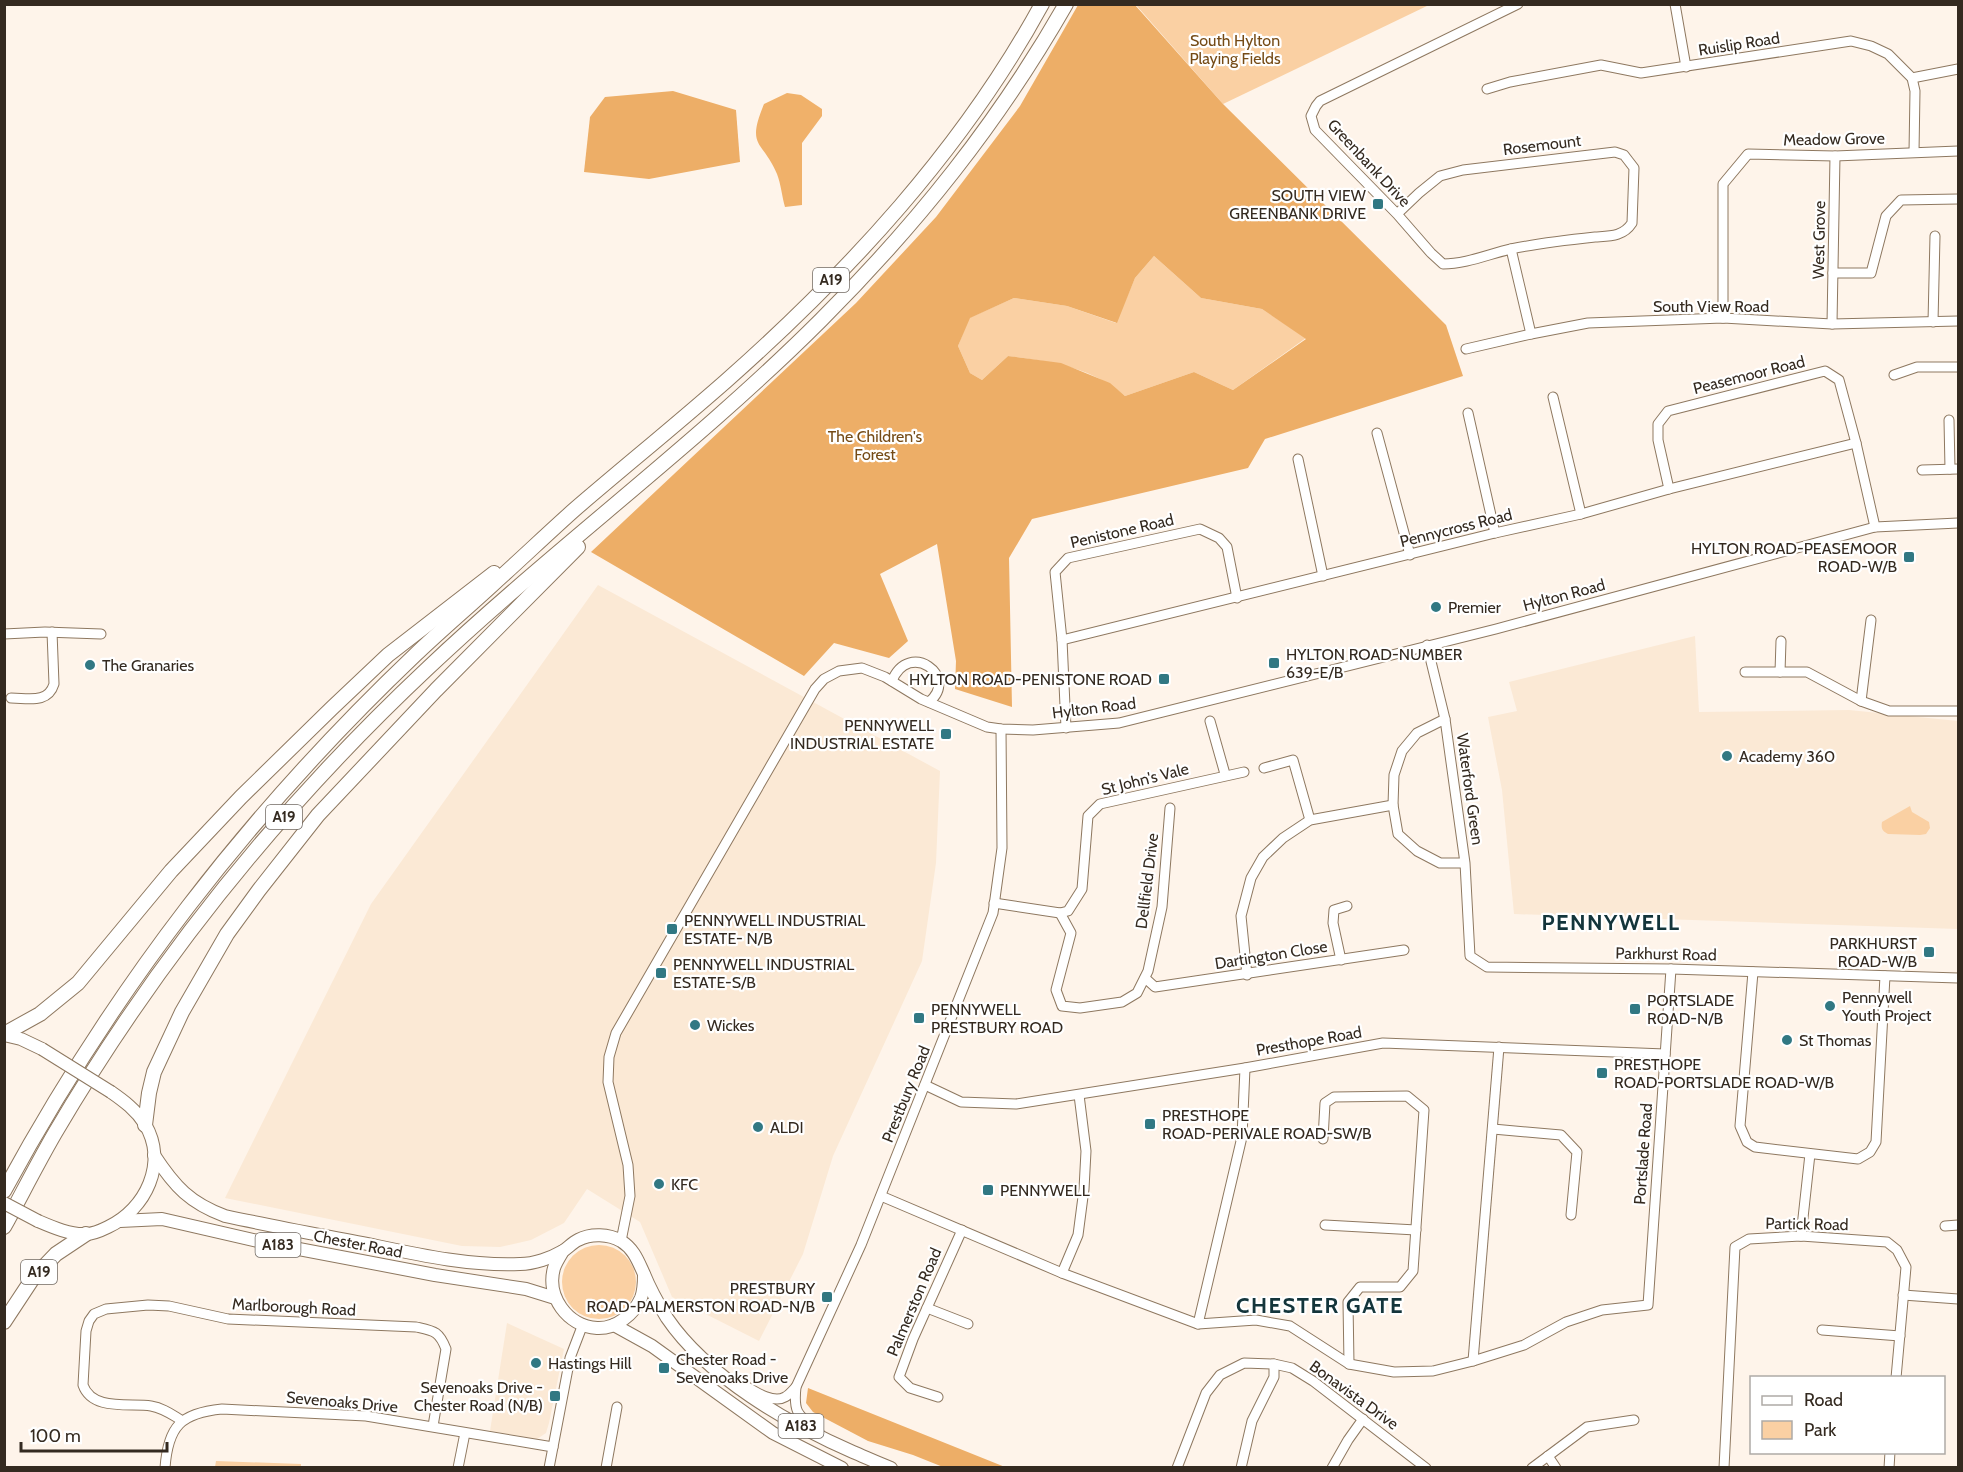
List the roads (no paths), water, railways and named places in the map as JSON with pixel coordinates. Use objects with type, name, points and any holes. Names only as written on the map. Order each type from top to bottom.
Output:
[{"type":"highway","name":"A19","points":[[4,1191],[40,1125],[86,1049],[164,938],[220,864],[269,806],[336,733],[416,654],[572,512],[727,380],[804,308],[851,260],[896,210],[965,125],[1042,4]]},
{"type":"highway","name":"A19","points":[[4,1227],[54,1134],[125,1022],[190,930],[247,859],[339,757],[426,670],[485,615],[739,396],[821,320],[911,225],[948,181],[1016,88],[1066,4]]},
{"type":"highway","points":[[146,1125],[149,1093],[154,1072],[182,1012],[227,934],[259,890],[318,815],[436,690],[646,477]]},
{"type":"highway","points":[[4,1035],[40,1014],[78,983],[171,871],[258,781],[388,655],[572,512]]},
{"type":"highway","name":"A19","points":[[4,1322],[33,1278],[56,1254],[86,1234]]},
{"type":"main road","points":[[4,1035],[21,1039],[42,1049],[126,1103],[146,1125],[154,1155],[150,1180],[144,1196],[120,1221],[103,1230],[86,1234],[61,1230],[4,1203]]},
{"type":"main road","name":"Chester Road","points":[[154,1155],[179,1190],[207,1209],[225,1216],[435,1258],[482,1263],[524,1264],[540,1261],[563,1251],[579,1239],[597,1235],[621,1241]]},
{"type":"main road","name":"Chester Road","points":[[120,1221],[162,1219],[262,1242],[435,1275],[526,1289],[555,1298]]},
{"type":"main road","name":"A183","points":[[621,1241],[629,1247],[640,1262],[667,1318],[696,1352],[719,1372],[768,1407],[831,1442],[891,1467]]},
{"type":"main road","points":[[563,1251],[554,1266],[552,1280],[555,1298],[569,1317],[583,1324]]},
{"type":"main road","points":[[614,1325],[634,1310],[644,1289],[644,1273]]},
{"type":"main road","name":"A183","points":[[583,1324],[597,1328],[614,1325],[652,1346],[773,1433],[842,1467]]},
{"type":"street","name":"Greenbank Drive","points":[[1518,4],[1331,94],[1320,101],[1312,112],[1311,121],[1315,130],[1443,264],[1454,264],[1511,249],[1564,240],[1617,235],[1628,231]]},
{"type":"street","points":[[1675,4],[1686,67]]},
{"type":"street","name":"Ruislip Road","points":[[1487,89],[1510,82],[1601,66],[1641,73],[1851,41],[1888,54],[1912,78]]},
{"type":"street","points":[[1914,152],[1915,91],[1912,78],[1959,69]]},
{"type":"street","name":"Meadow Grove","points":[[1723,318],[1723,184],[1748,154],[1835,156],[1959,151]]},
{"type":"street","name":"Rosemount","points":[[1397,214],[1440,176],[1463,170],[1615,152],[1624,155],[1634,168],[1633,215],[1628,231]]},
{"type":"street","name":"West Grove","points":[[1833,324],[1835,156]]},
{"type":"street","points":[[1833,273],[1871,273],[1886,216],[1901,200],[1959,199]]},
{"type":"street","points":[[1933,322],[1935,236]]},
{"type":"street","points":[[1511,249],[1531,334]]},
{"type":"street","name":"South View Road","points":[[1466,349],[1588,324],[1723,318],[1833,324],[1959,321]]},
{"type":"street","points":[[1894,375],[1917,366],[1959,367]]},
{"type":"street","name":"Peasemoor Road","points":[[1669,489],[1658,440],[1658,424],[1668,411],[1825,370],[1839,380],[1875,527]]},
{"type":"street","points":[[1553,397],[1581,514]]},
{"type":"street","points":[[1468,414],[1495,533]]},
{"type":"street","points":[[1922,470],[1954,469],[1949,420]]},
{"type":"street","points":[[1377,433],[1410,555]]},
{"type":"street","name":"Pennycross Road","points":[[1062,640],[1495,533],[1581,514],[1669,489],[1856,443]]},
{"type":"street","points":[[1298,459],[1323,576]]},
{"type":"street","name":"Hylton Road","points":[[621,1241],[630,1196],[628,1165],[608,1082],[609,1057],[616,1033],[815,689],[824,679],[839,671],[862,668],[892,681],[929,702],[987,727],[1033,730],[1119,723],[1496,629],[1875,527],[1959,523]]},
{"type":"street","name":"Penistone Road","points":[[1066,728],[1062,640],[1055,572],[1068,558],[1200,529],[1219,538],[1227,548],[1237,598]]},
{"type":"street","points":[[1861,701],[1871,620]]},
{"type":"street","points":[[11,698],[39,699],[47,697],[52,692],[54,684],[52,632]]},
{"type":"street","points":[[4,634],[52,632],[101,634]]},
{"type":"street","points":[[1780,672],[1781,641]]},
{"type":"street","points":[[1427,645],[1445,719]]},
{"type":"street","points":[[892,681],[899,668],[906,664],[914,662],[929,667],[935,673],[939,688],[937,696],[929,702]]},
{"type":"street","points":[[1745,672],[1807,672],[1861,701],[1889,711],[1959,711]]},
{"type":"street","name":"Waterford Green","points":[[1445,719],[1465,863],[1440,864],[1417,851],[1398,834],[1393,805],[1394,775],[1402,751],[1417,733],[1445,719]]},
{"type":"street","points":[[1210,721],[1226,774]]},
{"type":"street","name":"Prestbury Road","points":[[796,1387],[861,1245],[989,923],[1002,848],[1001,729]]},
{"type":"street","points":[[1264,768],[1293,760],[1310,820]]},
{"type":"street","name":"St John's Vale","points":[[1060,913],[1068,912],[1082,889],[1088,816],[1100,804],[1226,774],[1244,772]]},
{"type":"street","points":[[1247,975],[1241,916],[1251,878],[1263,857],[1273,846],[1310,820],[1393,805]]},
{"type":"street","name":"Dellfield Drive","points":[[1060,913],[1071,933],[1056,990],[1062,1005],[1080,1008],[1122,1002],[1137,993],[1148,971],[1162,907],[1170,808]]},
{"type":"street","name":"Parkhurst Road","points":[[1465,863],[1470,956],[1487,967],[1671,969],[1959,978]]},
{"type":"street","points":[[994,903],[1060,913]]},
{"type":"street","points":[[1341,960],[1333,923],[1334,910],[1347,906]]},
{"type":"street","name":"Dartington Close","points":[[1145,978],[1155,987],[1404,950]]},
{"type":"street","name":"Portslade Road","points":[[1473,1361],[1524,1345],[1566,1322],[1602,1310],[1647,1305],[1671,969]]},
{"type":"street","points":[[1753,972],[1740,1126],[1747,1142],[1755,1147],[1858,1159],[1870,1152],[1876,1142],[1885,976]]},
{"type":"street","name":"Presthope Road","points":[[925,1085],[961,1102],[1016,1104],[1245,1068],[1383,1043],[1665,1054]]},
{"type":"street","points":[[881,1196],[1062,1274],[1198,1324],[1256,1320],[1290,1326],[1349,1364],[1394,1372],[1433,1371],[1473,1361],[1499,1047]]},
{"type":"street","points":[[1198,1324],[1242,1137],[1245,1068]]},
{"type":"street","points":[[1062,1274],[1078,1235],[1084,1190],[1086,1151],[1079,1095]]},
{"type":"street","points":[[1323,1139],[1325,1103],[1334,1097],[1407,1096],[1424,1110],[1413,1271],[1400,1287],[1360,1287],[1348,1302],[1349,1364]]},
{"type":"street","points":[[1493,1129],[1561,1135],[1577,1152],[1571,1215]]},
{"type":"street","points":[[1801,1236],[1810,1154]]},
{"type":"street","points":[[1325,1225],[1416,1230]]},
{"type":"street","points":[[1945,1226],[1959,1225]]},
{"type":"street","name":"Palmerston Road","points":[[938,1397],[910,1388],[899,1377],[962,1230]]},
{"type":"street","name":"Partick Road","points":[[1724,1467],[1736,1247],[1749,1239],[1801,1236],[1887,1242],[1897,1250],[1906,1267],[1896,1376]]},
{"type":"street","points":[[1903,1295],[1959,1299]]},
{"type":"street","name":"Marlborough Road","points":[[181,1420],[164,1409],[94,1400],[86,1393],[83,1385],[86,1331],[94,1314],[106,1309],[148,1305],[169,1306],[228,1319],[416,1327],[434,1331],[442,1338],[446,1349],[433,1426]]},
{"type":"street","points":[[927,1308],[969,1324]]},
{"type":"street","points":[[549,1467],[570,1358],[583,1324]]},
{"type":"street","points":[[1822,1330],[1900,1336]]},
{"type":"street","name":"Bonavista Drive","points":[[1177,1467],[1206,1393],[1220,1375],[1244,1363],[1274,1364],[1292,1368],[1313,1381],[1426,1467]]},
{"type":"street","points":[[1241,1467],[1252,1421],[1274,1377],[1274,1364]]},
{"type":"street","points":[[719,1372],[772,1399],[780,1400],[796,1387]]},
{"type":"street","points":[[796,1387],[795,1409],[801,1417],[831,1442]]},
{"type":"street","points":[[609,1467],[616,1407]]},
{"type":"street","name":"Sevenoaks Drive","points":[[181,1420],[199,1411],[222,1409],[366,1416],[553,1447]]},
{"type":"street","points":[[1332,1467],[1363,1419]]},
{"type":"street","points":[[165,1467],[173,1431],[181,1420]]},
{"type":"street","points":[[1532,1467],[1587,1427],[1634,1420]]},
{"type":"street","points":[[458,1467],[465,1433]]},
{"type":"street","points":[[1548,1456],[1556,1467]]},
{"type":"place","name":"SOUTH VIEW GREENBANK DRIVE","points":[[1378,204]]},
{"type":"place","name":"HYLTON ROAD-PEASEMOOR ROAD-W/B","points":[[1909,557]]},
{"type":"place","name":"Premier","points":[[1436,607]]},
{"type":"place","name":"HYLTON ROAD-NUMBER 639-E/B","points":[[1274,663]]},
{"type":"place","name":"The Granaries","points":[[90,665]]},
{"type":"place","name":"HYLTON ROAD-PENISTONE ROAD","points":[[1164,679]]},
{"type":"place","name":"PENNYWELL INDUSTRIAL ESTATE","points":[[946,734]]},
{"type":"place","name":"Academy 360","points":[[1727,756]]},
{"type":"place","name":"PENNYWELL INDUSTRIAL ESTATE- N/B","points":[[672,929]]},
{"type":"place","name":"PARKHURST ROAD-W/B","points":[[1929,952]]},
{"type":"place","name":"PENNYWELL INDUSTRIAL ESTATE-S/B","points":[[661,973]]},
{"type":"place","name":"Pennywell Youth Project","points":[[1830,1006]]},
{"type":"place","name":"PORTSLADE ROAD-N/B","points":[[1635,1009]]},
{"type":"place","name":"PENNYWELL PRESTBURY ROAD","points":[[919,1018]]},
{"type":"place","name":"Wickes","points":[[695,1025]]},
{"type":"place","name":"St Thomas","points":[[1787,1040]]},
{"type":"place","name":"PRESTHOPE ROAD-PORTSLADE ROAD-W/B","points":[[1602,1073]]},
{"type":"place","name":"PRESTHOPE ROAD-PERIVALE ROAD-SW/B","points":[[1150,1124]]},
{"type":"place","name":"ALDI","points":[[758,1127]]},
{"type":"place","name":"KFC","points":[[659,1184]]},
{"type":"place","name":"PENNYWELL","points":[[988,1190]]},
{"type":"place","name":"PRESTBURY ROAD-PALMERSTON ROAD-N/B","points":[[827,1297]]},
{"type":"place","name":"Hastings Hill","points":[[536,1363]]},
{"type":"place","name":"Chester Road - Sevenoaks Drive","points":[[664,1368]]},
{"type":"place","name":"Sevenoaks Drive - Chester Road (N/B)","points":[[555,1396]]},
{"type":"district","name":"PENNYWELL","points":[[1611,922]]},
{"type":"district","name":"CHESTER GATE","points":[[1320,1305]]},
{"type":"park label","name":"South Hylton Playing Fields","points":[[1235,49]]},
{"type":"park label","name":"The Children's Forest","points":[[875,445]]}]
